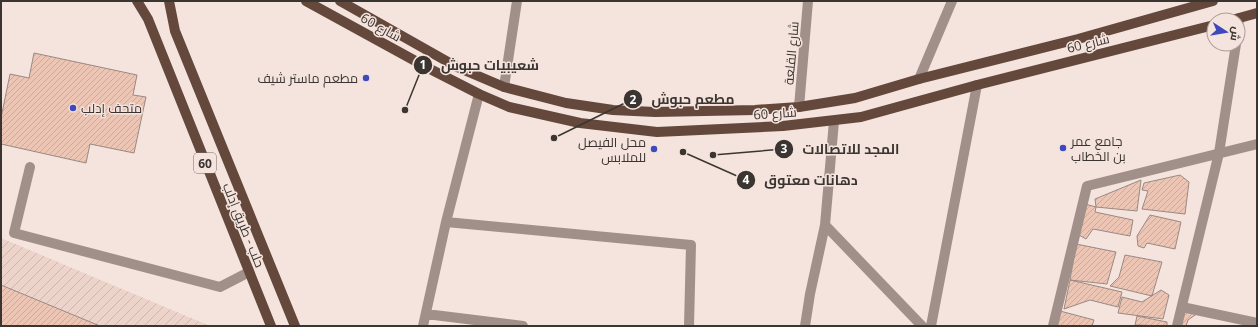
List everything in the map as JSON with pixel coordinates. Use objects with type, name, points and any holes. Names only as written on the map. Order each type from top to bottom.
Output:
[{"type":"main road","name":"حلب - طريق إدلب","points":[[137,1],[148,18],[271,326]]},
{"type":"main road","name":"حلب - طريق إدلب","points":[[169,1],[175,31],[295,326]]},
{"type":"main road","name":"شارع 60","points":[[306,1],[430,70],[509,107],[580,123],[657,132],[783,126],[861,117],[977,85],[1206,27]]},
{"type":"main road","name":"شارع 60","points":[[340,1],[457,67],[504,87],[566,103],[613,110],[655,112],[755,110],[799,107],[855,98],[918,79],[1078,39],[1213,1]]},
{"type":"main road","points":[[1246,18],[1257,13]]},
{"type":"street","points":[[504,87],[517,1]]},
{"type":"street","name":"شارع القلعة","points":[[799,107],[808,1]]},
{"type":"street","points":[[918,79],[952,1]]},
{"type":"street","points":[[1177,326],[1219,153],[1235,52]]},
{"type":"street","points":[[931,326],[977,85]]},
{"type":"street","points":[[423,326],[446,222],[479,94]]},
{"type":"street","points":[[805,326],[810,294],[825,225],[834,121]]},
{"type":"street","points":[[1053,326],[1087,186],[1257,144]]},
{"type":"street","points":[[30,167],[14,233],[220,287],[249,272]]},
{"type":"street","points":[[446,222],[691,245],[689,326]]},
{"type":"street","points":[[825,225],[922,326]]},
{"type":"street","points":[[1182,307],[1257,323]]},
{"type":"street","points":[[426,314],[524,326]]},
{"type":"shaded area","points":[[1,238],[210,326],[1,326]]},
{"type":"building","name":"متحف إدلب","points":[[34,53],[137,75],[133,95],[146,97],[134,153],[90,144],[86,163],[1,144],[1,118],[10,74],[29,78]]},
{"type":"building","points":[[1180,175],[1189,182],[1185,214],[1142,209],[1148,191],[1142,190],[1144,183]]},
{"type":"building","points":[[1141,180],[1137,211],[1096,207],[1095,199]]},
{"type":"building","points":[[1085,204],[1096,207],[1095,212],[1133,220],[1130,236],[1093,229],[1086,239],[1079,235]]},
{"type":"building","points":[[1150,215],[1181,222],[1175,249],[1147,243],[1144,248],[1138,246],[1137,236]]},
{"type":"building","points":[[1076,244],[1116,252],[1107,284],[1070,280]]},
{"type":"building","points":[[1125,255],[1162,262],[1152,296],[1110,286],[1119,277]]},
{"type":"building","points":[[1070,280],[1122,292],[1118,307],[1090,300],[1064,309]]},
{"type":"building","points":[[1,285],[100,326],[1,326]]},
{"type":"building","points":[[1161,290],[1169,295],[1163,319],[1118,313],[1122,297],[1142,302]]},
{"type":"building","points":[[1185,310],[1198,313],[1188,320],[1186,326],[1181,326]]},
{"type":"building","points":[[1060,311],[1094,320],[1092,326],[1056,326]]},
{"type":"building","points":[[1137,316],[1167,322],[1167,326],[1135,325]]},
{"type":"place","name":"مطعم ماستر شيف","points":[[366,78]]},
{"type":"place","name":"متحف إدلب","points":[[73,108]]},
{"type":"place","name":"شعيبيات حبوش","points":[[405,110]]},
{"type":"place","name":"مطعم حبوش","points":[[554,138]]},
{"type":"place","name":"جامع عمر بن الخطاب","points":[[1063,148]]},
{"type":"place","name":"محل الفيصل للملابس","points":[[654,149]]},
{"type":"place","name":"دهانات معتوق","points":[[683,152]]},
{"type":"place","name":"المجد للاتصالات","points":[[713,155]]}]
